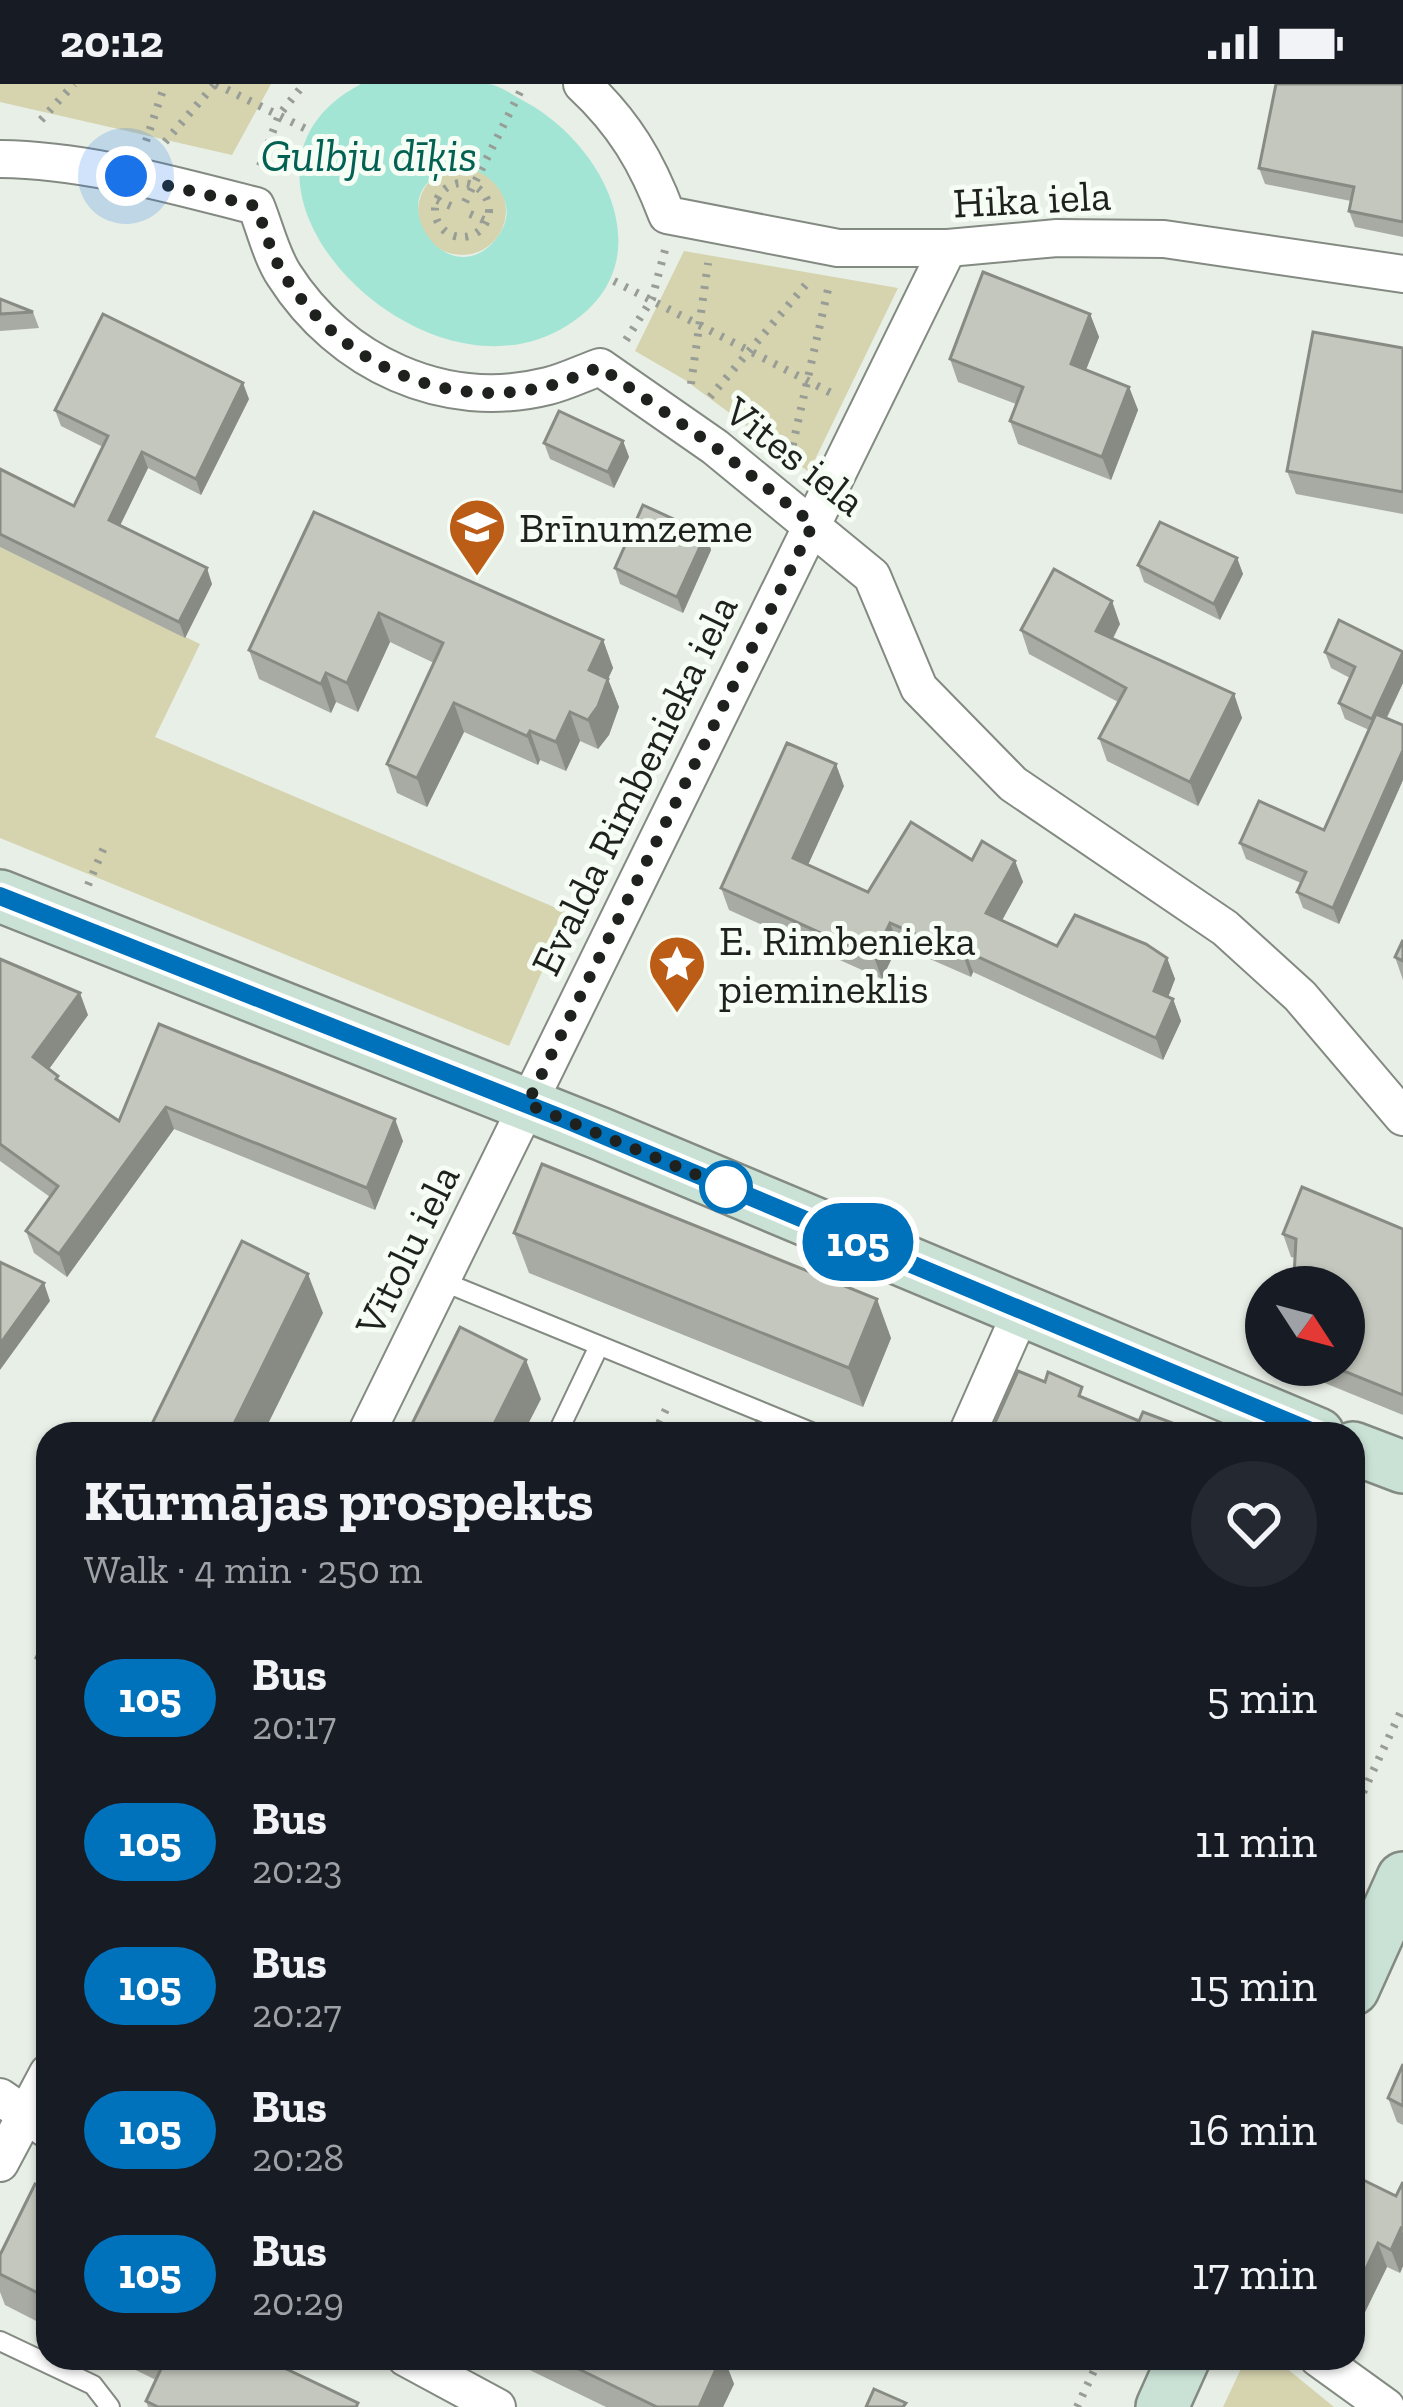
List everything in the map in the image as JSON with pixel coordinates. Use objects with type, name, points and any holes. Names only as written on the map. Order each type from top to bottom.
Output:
[{"type":"main road","points":[[5,908],[527,1104],[1289,1422]]},
{"type":"main road","points":[[1365,1453],[1403,1467]]},
{"type":"main road","points":[[1365,1962],[1403,1878]]},
{"type":"main road","points":[[1162,2407],[1179,2370]]},
{"type":"street","points":[[582,84],[620,122],[649,166],[667,215]]},
{"type":"street","points":[[0,159],[36,160],[148,180],[256,206],[282,273],[327,329],[386,369],[437,387],[493,393],[548,386],[600,367]]},
{"type":"street","name":"Hika iela","points":[[667,215],[838,248],[1164,238],[1403,274]]},
{"type":"street","name":"Evalda Rimbenieka iela","points":[[527,1104],[948,248]]},
{"type":"street","name":"Vites iela","points":[[600,367],[813,524],[872,576],[919,688],[1013,784],[1225,928],[1300,996],[1403,1117]]},
{"type":"street","name":"Vītolu iela","points":[[372,1422],[527,1104]]},
{"type":"street","points":[[972,1422],[1022,1312]]},
{"type":"street","points":[[0,2163],[25,2114]]},
{"type":"street","points":[[417,2370],[438,2394],[497,2407]]},
{"type":"street","points":[[1335,2370],[1386,2407]]},
{"type":"lane","points":[[444,1282],[786,1422]]},
{"type":"lane","points":[[563,1422],[599,1346]]},
{"type":"lane","points":[[0,2341],[36,2358]]},
{"type":"lane","points":[[61,2370],[93,2385],[110,2407]]},
{"type":"path","points":[[41,120],[74,84]]},
{"type":"path","points":[[146,142],[165,84]]},
{"type":"path","points":[[161,146],[216,84],[308,130]]},
{"type":"path","points":[[256,206],[261,159],[279,116],[304,84]]},
{"type":"path","points":[[465,202],[524,84]]},
{"type":"path","points":[[474,182],[487,200],[486,221],[471,236],[451,235],[437,221],[437,200],[452,185],[474,182]]},
{"type":"path","points":[[437,200],[453,207]]},
{"type":"path","points":[[470,214],[486,221]]},
{"type":"path","points":[[600,367],[629,335],[652,298],[664,258],[667,215]]},
{"type":"path","points":[[451,235],[456,224]]},
{"type":"path","points":[[685,427],[714,225]]},
{"type":"path","points":[[685,427],[838,248]]},
{"type":"path","points":[[780,500],[838,248]]},
{"type":"path","points":[[614,281],[868,413]]},
{"type":"path","points":[[80,902],[106,845]]},
{"type":"path","points":[[1365,1788],[1403,1707]]},
{"type":"path","points":[[1077,2407],[1094,2370]]},
{"type":"shaded area","points":[[0,84],[271,84],[232,155],[0,102]]},
{"type":"shaded area","points":[[462,167],[479,170],[493,180],[503,194],[503,228],[493,242],[479,252],[462,255],[445,252],[431,242],[421,228],[418,211],[421,194],[431,180],[445,170]]},
{"type":"shaded area","points":[[684,251],[898,288],[809,472],[685,380],[635,351]]},
{"type":"shaded area","points":[[0,547],[200,644],[155,737],[568,913],[509,1046],[0,838]]},
{"type":"shaded area","points":[[1240,2370],[1289,2370],[1334,2407],[1223,2407]]},
{"type":"water","name":"Gulbju dīķis","points":[[361,84],[489,84],[502,88],[552,119],[599,174],[613,205],[618,238],[614,270],[598,299],[568,325],[510,345],[450,340],[392,314],[344,274],[312,225],[299,173],[314,124]],"holes":[[[466,167],[478,171],[502,195],[506,205],[503,228],[476,255],[455,256],[438,247],[424,231],[418,211],[422,191],[437,176]]]},
{"type":"building","points":[[1276,84],[1403,84],[1403,222],[1349,211],[1354,187],[1259,168]]},
{"type":"building","points":[[983,272],[1090,314],[1071,364],[1129,387],[1102,457],[1010,421],[1023,387],[950,359]]},
{"type":"building","points":[[0,299],[33,312],[0,314]]},
{"type":"building","points":[[103,314],[243,383],[196,479],[142,452],[109,520],[207,568],[179,622],[0,534],[0,469],[74,506],[108,436],[55,410]]},
{"type":"building","points":[[1313,332],[1403,348],[1403,492],[1287,471]]},
{"type":"building","points":[[559,411],[623,441],[608,472],[544,443]]},
{"type":"building","points":[[643,505],[706,534],[677,597],[615,568]]},
{"type":"building","points":[[314,512],[603,640],[589,670],[608,679],[588,720],[570,712],[556,742],[530,731],[527,736],[454,703],[417,778],[387,764],[443,643],[379,613],[347,683],[326,673],[321,684],[249,650]]},
{"type":"building","points":[[1160,522],[1237,558],[1214,604],[1138,565]]},
{"type":"building","points":[[1054,569],[1112,601],[1096,631],[1234,694],[1190,782],[1099,738],[1126,688],[1021,630]]},
{"type":"building","points":[[1339,620],[1403,652],[1372,719],[1339,703],[1355,667],[1325,652]]},
{"type":"building","points":[[1376,714],[1403,725],[1403,750],[1333,908],[1297,892],[1306,872],[1240,843],[1259,801],[1324,830]]},
{"type":"building","points":[[787,743],[836,764],[793,858],[868,892],[911,822],[972,860],[982,841],[1015,861],[986,913],[1057,946],[1075,915],[1146,944],[1167,958],[1154,991],[1173,999],[1156,1038],[965,951],[963,955],[890,923],[874,957],[721,888]]},
{"type":"building","points":[[0,959],[80,993],[33,1057],[56,1079],[119,1121],[159,1024],[395,1119],[367,1188],[166,1107],[59,1254],[26,1231],[58,1186],[0,1144]]},
{"type":"building","points":[[542,1164],[877,1299],[849,1368],[514,1233]]},
{"type":"building","points":[[1302,1187],[1403,1229],[1403,1395],[1365,1380],[1365,1266],[1295,1266],[1296,1239],[1283,1234]]},
{"type":"building","points":[[242,1241],[308,1274],[235,1422],[153,1422]]},
{"type":"building","points":[[0,1262],[44,1283],[0,1344]]},
{"type":"building","points":[[460,1327],[526,1360],[495,1422],[413,1422]]},
{"type":"building","points":[[1018,1371],[1045,1382],[1048,1372],[1082,1387],[1079,1396],[1139,1421],[1143,1412],[1170,1422],[995,1422]]},
{"type":"building","points":[[1403,2064],[1403,2106],[1388,2098]]},
{"type":"building","points":[[1365,2181],[1396,2196],[1403,2182],[1403,2229],[1391,2250],[1378,2243],[1365,2271]]},
{"type":"building","points":[[35,2184],[36,2292],[0,2274],[0,2255]]},
{"type":"building","points":[[160,2370],[288,2370],[358,2403],[356,2407],[158,2407],[146,2401]]},
{"type":"building","points":[[581,2370],[716,2370],[699,2407],[657,2407]]},
{"type":"building","points":[[874,2389],[906,2403],[903,2407],[866,2407]]},
{"type":"bus line","name":"105","points":[[0,896],[564,1119],[1289,1422]]},
{"type":"place","name":"Brīnumzeme","points":[[477,578]]},
{"type":"place","name":"E. Rimbenieka piemineklis","points":[[677,1015]]},
{"type":"route","points":[[126,176],[256,206],[282,273],[304,301],[327,329],[386,369],[437,387],[493,393],[548,386],[600,367],[715,447],[813,524],[527,1104],[726,1187]]}]
